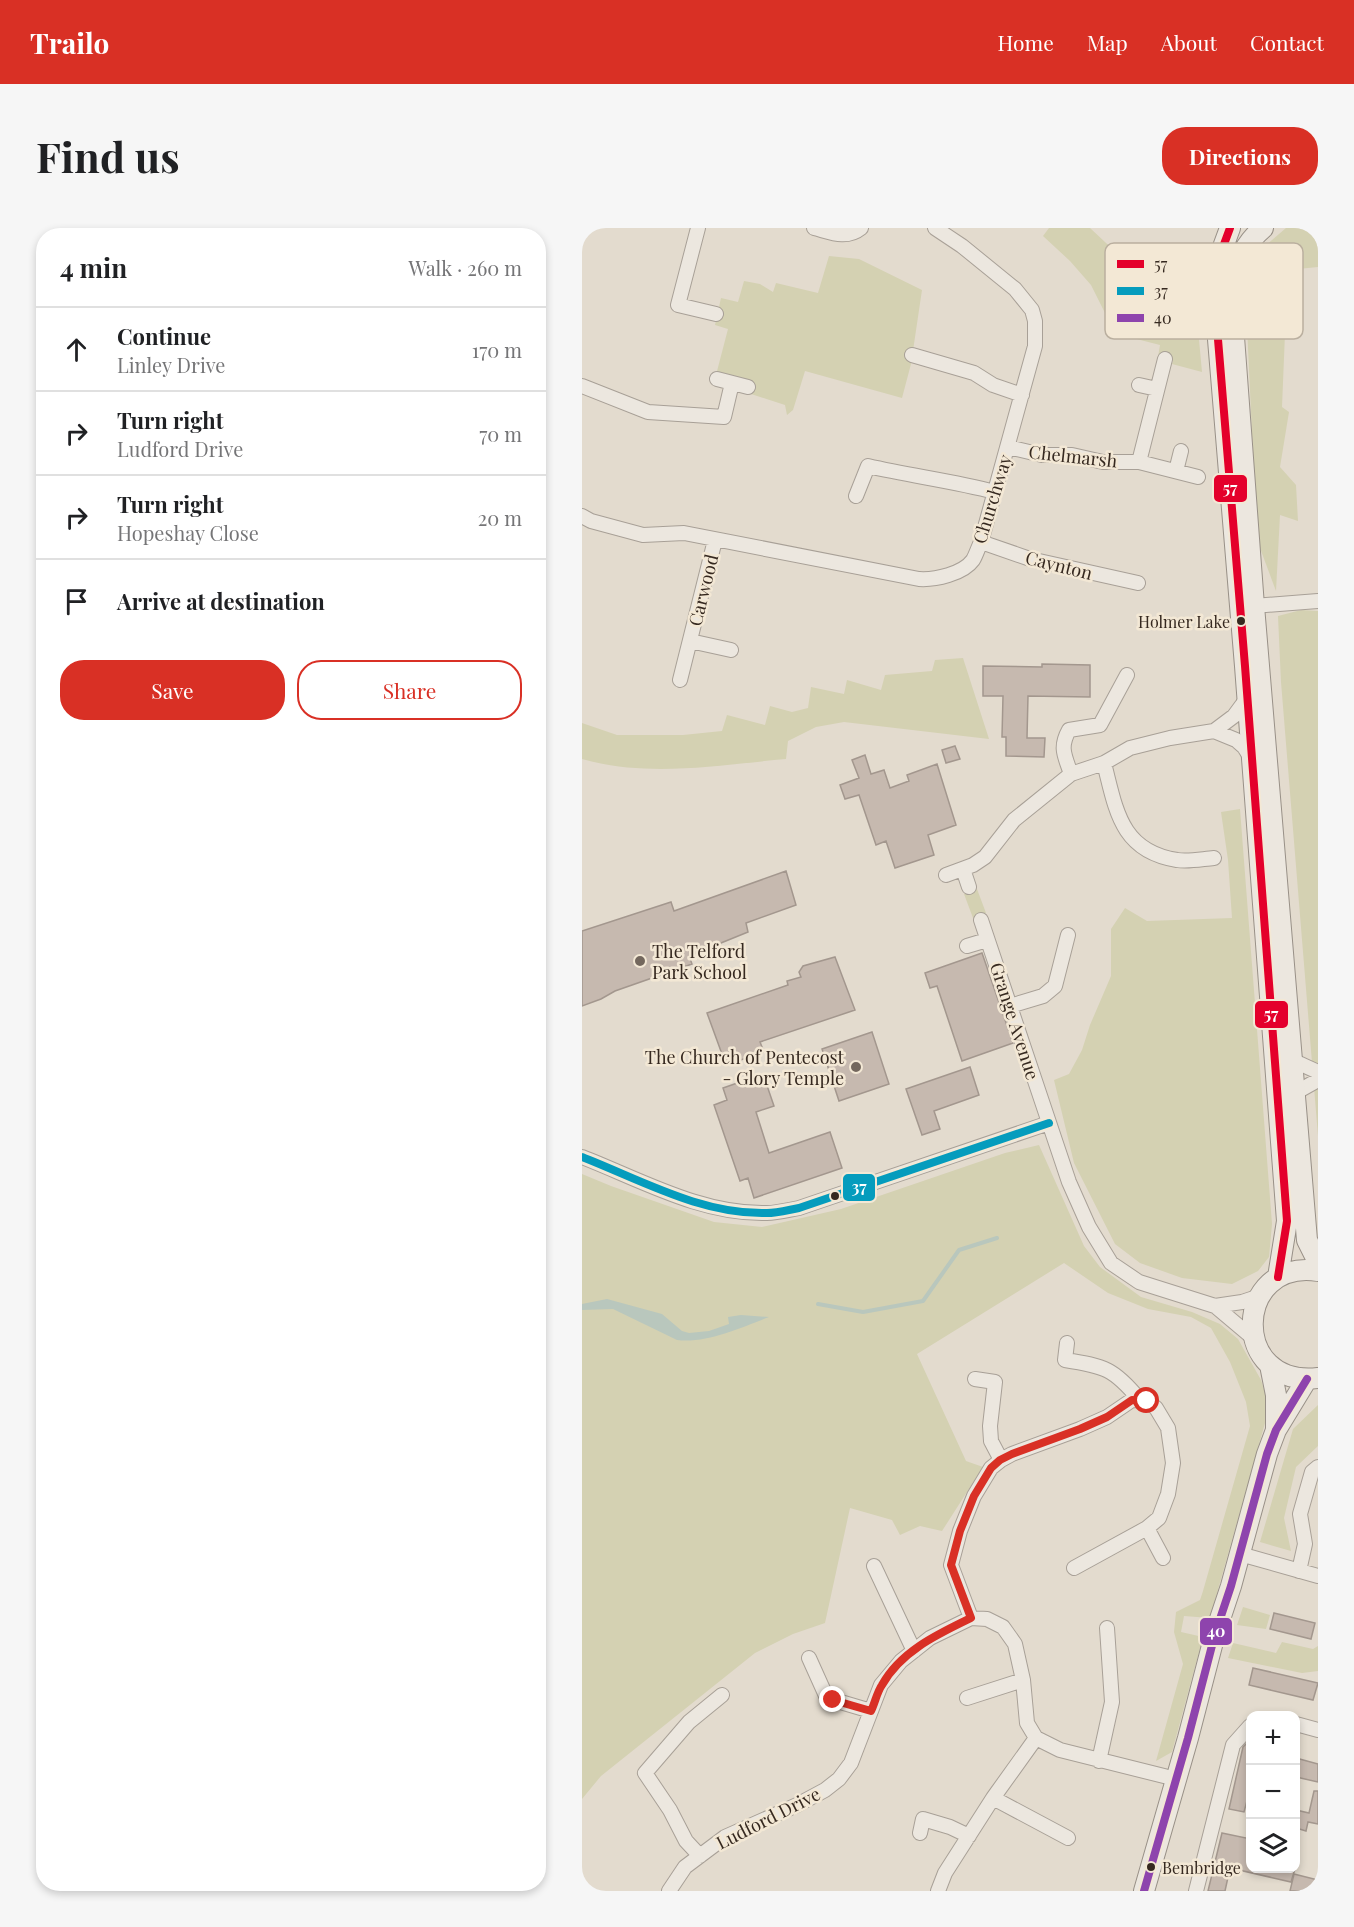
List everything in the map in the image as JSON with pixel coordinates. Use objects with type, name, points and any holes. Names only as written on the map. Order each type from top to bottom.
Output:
[{"type":"street","points":[[698,228],[678,305],[716,314]]},
{"type":"street","points":[[814,228],[840,235],[851,235],[861,228]]},
{"type":"street","name":"Churchway","points":[[582,516],[591,521],[643,535],[684,533],[928,580],[952,574],[972,562],[981,542],[1008,447],[1035,346],[1036,333],[1032,310],[1015,289],[962,246],[935,228]]},
{"type":"street","points":[[1224,243],[1230,228]]},
{"type":"street","points":[[1248,243],[1263,228]]},
{"type":"street","points":[[1218,339],[1248,697],[1287,1221],[1278,1277]]},
{"type":"street","points":[[1233,339],[1307,1240],[1318,1262]]},
{"type":"street","points":[[912,355],[974,373],[993,385],[1022,395]]},
{"type":"street","name":"Chelmarsh","points":[[1139,462],[1165,359]]},
{"type":"street","points":[[717,379],[748,387]]},
{"type":"street","points":[[582,386],[648,412],[724,417],[732,383]]},
{"type":"street","points":[[1139,385],[1157,389]]},
{"type":"street","name":"Chelmarsh","points":[[1008,447],[1042,455],[1072,455],[1103,462],[1139,462],[1198,477]]},
{"type":"street","points":[[1176,471],[1181,451]]},
{"type":"street","points":[[856,496],[868,465],[995,492]]},
{"type":"street","name":"Carwood","points":[[680,680],[715,540]]},
{"type":"street","name":"Caynton","points":[[981,542],[1030,559],[1138,583]]},
{"type":"street","points":[[1254,606],[1318,601]]},
{"type":"street","name":"Carwood","points":[[690,641],[731,650]]},
{"type":"street","points":[[1071,774],[1063,751],[1063,741],[1069,730],[1100,725],[1127,675]]},
{"type":"street","points":[[946,875],[985,857],[1014,820],[1071,774],[1104,763],[1130,748],[1170,738],[1215,731],[1234,716],[1248,697]]},
{"type":"street","points":[[1215,731],[1236,740],[1244,747],[1253,761]]},
{"type":"street","points":[[1104,763],[1119,820],[1134,841],[1155,854],[1179,860],[1214,858]]},
{"type":"street","points":[[963,869],[969,887]]},
{"type":"street","name":"Grange Avenue","points":[[981,920],[1077,1200],[1089,1227],[1111,1263],[1139,1282],[1215,1306],[1253,1338]]},
{"type":"street","points":[[1010,1006],[1043,996],[1055,986],[1068,935]]},
{"type":"street","points":[[967,946],[987,939]]},
{"type":"street","points":[[1292,1060],[1318,1072]]},
{"type":"street","points":[[1295,1093],[1318,1080]]},
{"type":"street","points":[[582,1157],[666,1191],[717,1208],[769,1213],[799,1208],[1049,1123]]},
{"type":"street","points":[[1144,1891],[1267,1454],[1276,1430],[1312,1379],[1284,1374],[1270,1365],[1258,1350],[1253,1338],[1254,1309],[1260,1296],[1278,1277],[1292,1271],[1308,1269],[1318,1271]]},
{"type":"street","name":"Grange Avenue","points":[[1215,1306],[1242,1302],[1260,1296]]},
{"type":"street","points":[[1067,1343],[1065,1360],[1089,1364],[1112,1372],[1126,1382],[1139,1400]]},
{"type":"street","points":[[1270,1365],[1276,1395],[1276,1430]]},
{"type":"street","points":[[975,1379],[995,1382],[990,1426],[991,1441],[1000,1460]]},
{"type":"street","points":[[1074,1568],[1147,1528],[1159,1518],[1168,1494],[1173,1463],[1168,1428],[1156,1408],[1147,1401],[1132,1400],[1107,1417],[1000,1460],[991,1468],[974,1496],[960,1531],[951,1565],[971,1618],[987,1619],[1003,1627],[1016,1644],[1023,1680],[1027,1723],[1036,1738],[1060,1750],[1176,1779]]},
{"type":"street","points":[[1299,1571],[1305,1544],[1300,1514],[1312,1472],[1318,1467]]},
{"type":"street","points":[[1147,1528],[1163,1558]]},
{"type":"street","points":[[1240,1554],[1318,1576]]},
{"type":"street","points":[[874,1566],[914,1651]]},
{"type":"street","name":"Ludford Drive","points":[[676,1889],[685,1867],[725,1837],[797,1805],[832,1785],[850,1763],[881,1685],[901,1661],[930,1638],[971,1618]]},
{"type":"street","points":[[1099,1761],[1112,1702],[1107,1628]]},
{"type":"street","points":[[809,1658],[827,1698],[871,1711]]},
{"type":"street","points":[[967,1698],[1023,1680]]},
{"type":"street","points":[[700,1856],[686,1841],[670,1810],[645,1773],[689,1722],[722,1695]]},
{"type":"street","points":[[1300,1725],[1318,1730]]},
{"type":"street","points":[[1196,1891],[1233,1745],[1246,1731]]},
{"type":"street","points":[[938,1891],[945,1873],[993,1798],[1036,1738]]},
{"type":"street","points":[[993,1798],[1068,1838]]},
{"type":"street","points":[[920,1833],[916,1818],[950,1827],[969,1836]]},
{"type":"shaded area","points":[[1049,228],[1090,228],[1106,243],[1105,313],[1091,285],[1043,236]]},
{"type":"shaded area","points":[[1286,228],[1318,228],[1318,267],[1303,268],[1303,243],[1269,243]]},
{"type":"shaded area","points":[[829,256],[859,259],[922,290],[911,364],[902,398],[805,371],[793,410],[787,415],[785,405],[751,394],[753,385],[716,375],[728,329],[715,325],[721,298],[738,302],[744,281],[760,284],[773,292],[776,283],[818,293]]},
{"type":"shaded area","points":[[1136,339],[1199,339],[1202,372],[1172,364],[1173,361],[1158,357],[1160,345]]},
{"type":"shaded area","points":[[1248,339],[1285,339],[1282,407],[1289,412],[1280,467],[1296,485],[1298,521],[1280,515],[1276,591],[1257,540]]},
{"type":"shaded area","points":[[1301,610],[1318,611],[1318,1136],[1281,682],[1278,616]]},
{"type":"shaded area","points":[[963,658],[989,739],[844,722],[816,727],[788,741],[786,759],[709,767],[658,769],[607,765],[582,759],[582,723],[617,735],[683,735],[722,731],[727,715],[765,725],[770,706],[792,712],[808,708],[811,687],[844,694],[847,680],[881,690],[885,675],[932,671],[935,660]]},
{"type":"shaded area","points":[[1240,809],[1272,1224],[1269,1257],[1258,1271],[1232,1284],[1182,1278],[1140,1263],[1115,1244],[1074,1163],[1054,1080],[1069,1074],[1082,1050],[1111,976],[1111,929],[1125,908],[1147,921],[1232,918],[1228,860],[1221,812]]},
{"type":"shaded area","points":[[977,889],[986,913],[973,918],[964,894]]},
{"type":"shaded area","points":[[1039,1145],[1084,1246],[1100,1267],[1141,1297],[1192,1312],[1220,1324],[1238,1339],[1261,1380],[1268,1402],[1267,1416],[1210,1618],[1184,1616],[1181,1632],[1203,1637],[1172,1752],[1156,1761],[1183,1664],[1174,1632],[1176,1612],[1200,1600],[1203,1591],[1250,1426],[1246,1402],[1230,1362],[1211,1328],[1191,1317],[1148,1309],[1108,1293],[1064,1263],[917,1354],[966,1461],[983,1467],[942,1531],[920,1526],[900,1535],[892,1520],[850,1508],[825,1623],[793,1634],[755,1653],[601,1776],[582,1799],[582,1174],[714,1222],[762,1227],[841,1209],[1005,1153]]},
{"type":"shaded area","points":[[607,1299],[662,1314],[682,1331],[689,1333],[709,1331],[729,1324],[728,1317],[741,1315],[769,1317],[736,1330],[700,1340],[677,1340],[613,1309],[582,1310],[582,1304]]},
{"type":"shaded area","points":[[1318,1405],[1318,1446],[1296,1467],[1284,1518],[1291,1551],[1260,1542],[1293,1429]]},
{"type":"shaded area","points":[[1243,1607],[1270,1615],[1266,1629],[1237,1625]]},
{"type":"shaded area","points":[[1282,1642],[1313,1649],[1318,1646],[1318,1671],[1302,1673],[1228,1658],[1233,1643],[1276,1653]]},
{"type":"building","points":[[1042,664],[1090,665],[1090,697],[1028,696],[1027,738],[1045,738],[1044,757],[1006,756],[1006,737],[1002,737],[1003,696],[983,696],[983,666],[1042,667]]},
{"type":"building","points":[[955,746],[960,759],[946,763],[942,750]]},
{"type":"building","points":[[865,755],[871,774],[884,770],[890,788],[909,781],[907,775],[937,764],[956,825],[928,835],[934,855],[895,868],[886,841],[876,845],[859,795],[845,799],[840,785],[859,778],[852,760]]},
{"type":"building","points":[[786,871],[796,905],[746,923],[748,932],[689,956],[692,964],[615,991],[582,1006],[582,931],[671,902],[674,911]]},
{"type":"building","points":[[982,953],[1013,1043],[962,1061],[937,986],[930,988],[925,973]]},
{"type":"building","points":[[835,957],[855,1010],[760,1042],[764,1052],[726,1065],[707,1013],[788,985],[787,981],[801,977],[799,972],[803,966]]},
{"type":"building","name":"The Church of Pentecost - Glory Temple","points":[[872,1032],[889,1084],[839,1101],[822,1049]]},
{"type":"building","points":[[970,1067],[979,1095],[934,1111],[940,1129],[922,1135],[906,1089]]},
{"type":"building","points":[[763,1074],[774,1106],[756,1112],[769,1153],[830,1132],[842,1168],[754,1198],[748,1178],[740,1181],[714,1105],[727,1100],[723,1088]]},
{"type":"building","points":[[1274,1613],[1315,1623],[1311,1639],[1270,1629]]},
{"type":"building","points":[[1253,1668],[1318,1683],[1313,1700],[1249,1685]]},
{"type":"building","points":[[1246,1744],[1244,1812],[1229,1809],[1243,1747]]},
{"type":"building","points":[[1300,1759],[1318,1764],[1318,1782],[1300,1778]]},
{"type":"building","points":[[1314,1791],[1318,1791],[1318,1824],[1308,1822],[1306,1831],[1300,1829],[1300,1811],[1309,1813]]},
{"type":"building","points":[[1222,1833],[1246,1838],[1246,1872],[1230,1868],[1225,1891],[1208,1891]]},
{"type":"building","points":[[1252,1873],[1294,1873],[1291,1882]]},
{"type":"building","points":[[1294,1874],[1318,1880],[1317,1891],[1290,1891]]},
{"type":"waterway","points":[[818,1304],[863,1312],[923,1301],[959,1250],[997,1238]]},
{"type":"transit line","name":"57","points":[[1224,243],[1230,228]]},
{"type":"transit line","name":"57","points":[[1218,339],[1287,1221],[1278,1277]]},
{"type":"transit line","name":"37","points":[[582,1157],[695,1202],[743,1212],[771,1213],[799,1208],[1049,1123]]},
{"type":"transit line","name":"40","points":[[1144,1891],[1267,1454],[1276,1430],[1307,1379]]},
{"type":"place","name":"Holmer Lake","points":[[1241,621]]},
{"type":"place","name":"The Telford Park School","points":[[640,961]]},
{"type":"place","name":"The Church of Pentecost - Glory Temple","points":[[856,1067]]},
{"type":"place","name":"Bembridge","points":[[1151,1867]]},
{"type":"route","points":[[833,1700],[871,1711],[881,1685],[901,1661],[930,1638],[971,1618],[951,1565],[960,1531],[974,1496],[991,1468],[1012,1454],[1107,1417],[1132,1400],[1147,1401]]}]
